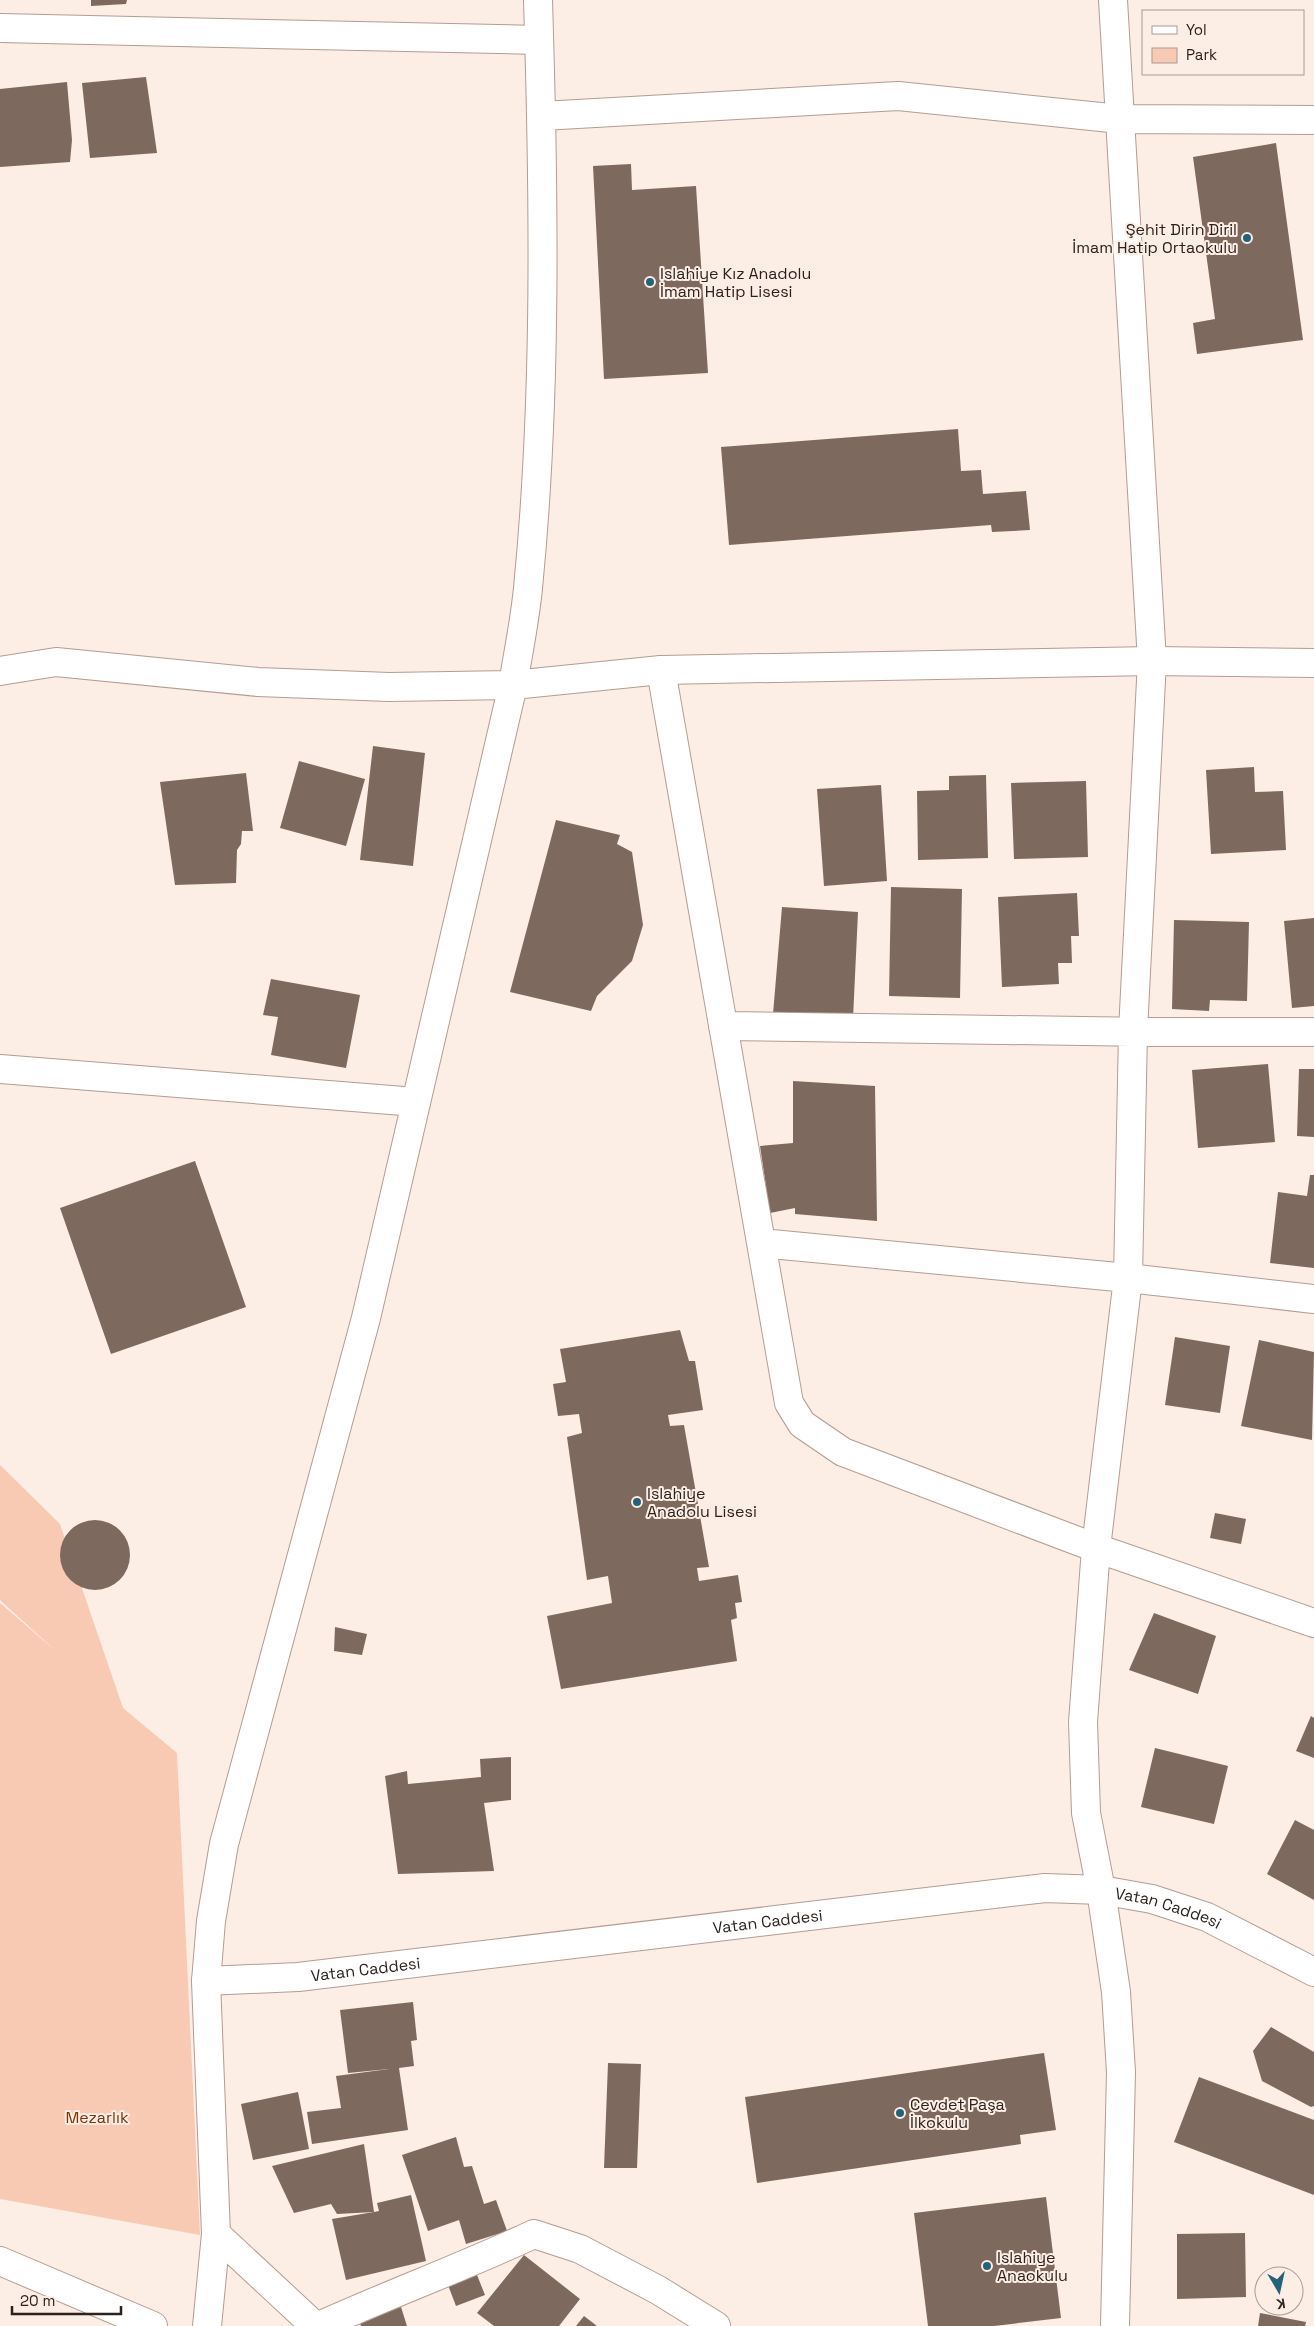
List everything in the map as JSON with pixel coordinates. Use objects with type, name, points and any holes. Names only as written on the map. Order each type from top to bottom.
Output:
[{"type":"street","points":[[207,2326],[216,2234],[206,1981],[210,1921],[224,1844],[366,1318],[513,685],[528,590],[536,499],[541,345],[542,116],[538,0]]},
{"type":"street","points":[[1113,0],[1152,661],[1133,1031],[1128,1278],[1096,1548],[1083,1722],[1086,1813],[1101,1890],[1116,1992],[1121,2072],[1116,2326]]},
{"type":"street","points":[[0,28],[539,40]]},
{"type":"street","points":[[542,116],[898,96],[1120,119],[1314,120]]},
{"type":"street","points":[[0,671],[56,662],[258,682],[389,687],[513,685],[661,670],[1152,661],[1314,663]]},
{"type":"street","points":[[661,670],[789,1403],[802,1424],[843,1452],[1096,1548],[1314,1623]]},
{"type":"street","points":[[723,1026],[1314,1032]]},
{"type":"street","points":[[0,1069],[416,1102]]},
{"type":"street","points":[[761,1244],[1128,1278],[1314,1299]]},
{"type":"street","name":"Vatan Caddesi","points":[[206,1981],[298,1977],[992,1892],[1045,1888],[1101,1890],[1152,1900],[1206,1917],[1314,1972]]},
{"type":"street","points":[[216,2234],[317,2326],[400,2289],[464,2266],[534,2234],[580,2249],[658,2290],[716,2326]]},
{"type":"street","points":[[0,2261],[152,2326]]},
{"type":"green space","name":"Mezarlık","points":[[0,1465],[60,1524],[123,1708],[177,1753],[200,2235],[0,2199],[0,1603],[58,1653],[0,1600]]},
{"type":"building","points":[[91,0],[127,0],[126,4],[91,6]]},
{"type":"building","points":[[146,77],[157,153],[90,158],[82,83]]},
{"type":"building","points":[[67,82],[72,140],[70,162],[0,167],[0,89]]},
{"type":"building","name":"Şehit Dirin Diril İmam Hatip Ortaokulu","points":[[1276,143],[1303,340],[1197,354],[1193,323],[1215,319],[1193,157]]},
{"type":"building","name":"Islahiye Kız Anadolu İmam Hatip Lisesi","points":[[631,164],[632,190],[696,186],[708,373],[604,379],[593,166]]},
{"type":"building","points":[[958,429],[961,471],[981,470],[983,494],[1026,491],[1030,530],[992,532],[991,525],[729,545],[721,447]]},
{"type":"building","points":[[373,746],[425,753],[413,866],[360,860]]},
{"type":"building","points":[[299,761],[365,779],[346,846],[280,828]]},
{"type":"building","points":[[1254,767],[1255,792],[1283,791],[1286,850],[1211,854],[1206,770]]},
{"type":"building","points":[[246,773],[253,831],[242,831],[241,844],[237,850],[236,883],[175,885],[160,782]]},
{"type":"building","points":[[986,775],[988,858],[918,860],[917,791],[949,790],[949,776]]},
{"type":"building","points":[[1086,781],[1088,857],[1014,859],[1011,783]]},
{"type":"building","points":[[881,785],[887,881],[824,886],[817,789]]},
{"type":"building","points":[[556,820],[620,835],[617,844],[632,852],[643,925],[632,961],[597,996],[591,1011],[510,992]]},
{"type":"building","points":[[891,887],[962,889],[960,998],[889,996]]},
{"type":"building","points":[[1077,893],[1079,936],[1071,936],[1072,963],[1058,963],[1059,984],[1002,987],[998,897]]},
{"type":"building","points":[[782,907],[858,912],[853,1019],[773,1014]]},
{"type":"building","points":[[1314,918],[1314,1006],[1292,1008],[1284,921]]},
{"type":"building","points":[[1174,920],[1249,922],[1247,1001],[1210,1000],[1209,1011],[1172,1009]]},
{"type":"building","points":[[271,979],[360,995],[346,1068],[271,1055],[278,1017],[263,1015]]},
{"type":"building","points":[[1268,1064],[1275,1142],[1198,1148],[1192,1070]]},
{"type":"building","points":[[1299,1069],[1314,1069],[1314,1137],[1297,1136]]},
{"type":"building","points":[[793,1081],[875,1086],[877,1221],[795,1214],[795,1208],[770,1213],[760,1146],[793,1143]]},
{"type":"building","points":[[195,1161],[246,1307],[111,1354],[60,1208]]},
{"type":"building","points":[[1310,1175],[1314,1175],[1314,1268],[1270,1263],[1278,1192],[1307,1196]]},
{"type":"building","name":"Islahiye Anadolu Lisesi","points":[[680,1330],[689,1361],[695,1361],[703,1410],[668,1415],[670,1426],[684,1425],[709,1567],[697,1568],[699,1581],[738,1575],[742,1602],[735,1603],[737,1618],[731,1620],[737,1661],[561,1689],[547,1616],[612,1603],[608,1576],[587,1580],[567,1437],[582,1433],[579,1414],[558,1416],[553,1384],[566,1382],[560,1349]]},
{"type":"building","points":[[1175,1337],[1230,1346],[1220,1413],[1165,1405]]},
{"type":"building","points":[[1259,1340],[1314,1352],[1312,1440],[1241,1426]]},
{"type":"building","points":[[1215,1513],[1246,1519],[1241,1544],[1210,1538]]},
{"type":"building","points":[[88,1520],[102,1520],[115,1526],[124,1535],[130,1548],[128,1568],[120,1580],[102,1590],[88,1590],[75,1584],[66,1575],[60,1562],[60,1548],[66,1535],[75,1526]]},
{"type":"building","points":[[1154,1613],[1216,1636],[1198,1694],[1129,1670]]},
{"type":"building","points":[[335,1627],[367,1634],[362,1655],[334,1651]]},
{"type":"building","points":[[1311,1716],[1314,1718],[1314,1758],[1296,1751]]},
{"type":"building","points":[[1155,1748],[1228,1766],[1214,1824],[1141,1807]]},
{"type":"building","points":[[511,1757],[511,1800],[484,1803],[494,1871],[398,1874],[385,1776],[407,1771],[408,1784],[481,1777],[480,1759]]},
{"type":"building","points":[[1295,1820],[1314,1830],[1314,1900],[1267,1874]]},
{"type":"building","points":[[413,2002],[417,2040],[411,2041],[414,2066],[399,2068],[408,2130],[312,2144],[307,2112],[341,2108],[336,2076],[389,2069],[348,2073],[340,2010]]},
{"type":"building","points":[[1271,2027],[1314,2052],[1314,2106],[1311,2107],[1262,2081],[1253,2051]]},
{"type":"building","name":"Cevdet Paşa İlkokulu","points":[[1044,2053],[1056,2130],[1020,2135],[1021,2144],[757,2183],[745,2097]]},
{"type":"building","points":[[608,2063],[641,2064],[637,2168],[604,2168]]},
{"type":"building","points":[[1199,2077],[1314,2120],[1314,2195],[1174,2142]]},
{"type":"building","points":[[298,2092],[309,2149],[253,2160],[241,2104]]},
{"type":"building","points":[[456,2137],[464,2167],[472,2166],[484,2204],[496,2200],[507,2231],[466,2244],[459,2220],[428,2231],[402,2155]]},
{"type":"building","points":[[364,2144],[374,2212],[337,2214],[331,2204],[294,2213],[272,2166]]},
{"type":"building","points":[[411,2195],[426,2261],[346,2280],[332,2219],[379,2211],[377,2203]]},
{"type":"building","name":"Islahiye Anaokulu","points":[[1046,2197],[1061,2318],[994,2326],[928,2326],[914,2213]]},
{"type":"building","points":[[1245,2233],[1246,2297],[1177,2299],[1177,2234]]},
{"type":"building","points":[[524,2255],[580,2299],[559,2326],[494,2326],[477,2313]]},
{"type":"building","points":[[477,2275],[485,2295],[456,2306],[448,2285]]},
{"type":"building","points":[[401,2307],[407,2326],[361,2326],[359,2320]]},
{"type":"building","points":[[584,2316],[597,2326],[576,2326]]},
{"type":"building","points":[[1260,2316],[1275,2316],[1306,2322],[1305,2326],[1258,2326]]},
{"type":"place","name":"Şehit Dirin Diril İmam Hatip Ortaokulu","points":[[1247,238]]},
{"type":"place","name":"Islahiye Kız Anadolu İmam Hatip Lisesi","points":[[650,282]]},
{"type":"place","name":"Islahiye Anadolu Lisesi","points":[[637,1502]]},
{"type":"place","name":"Cevdet Paşa İlkokulu","points":[[900,2113]]},
{"type":"place","name":"Islahiye Anaokulu","points":[[987,2266]]}]
